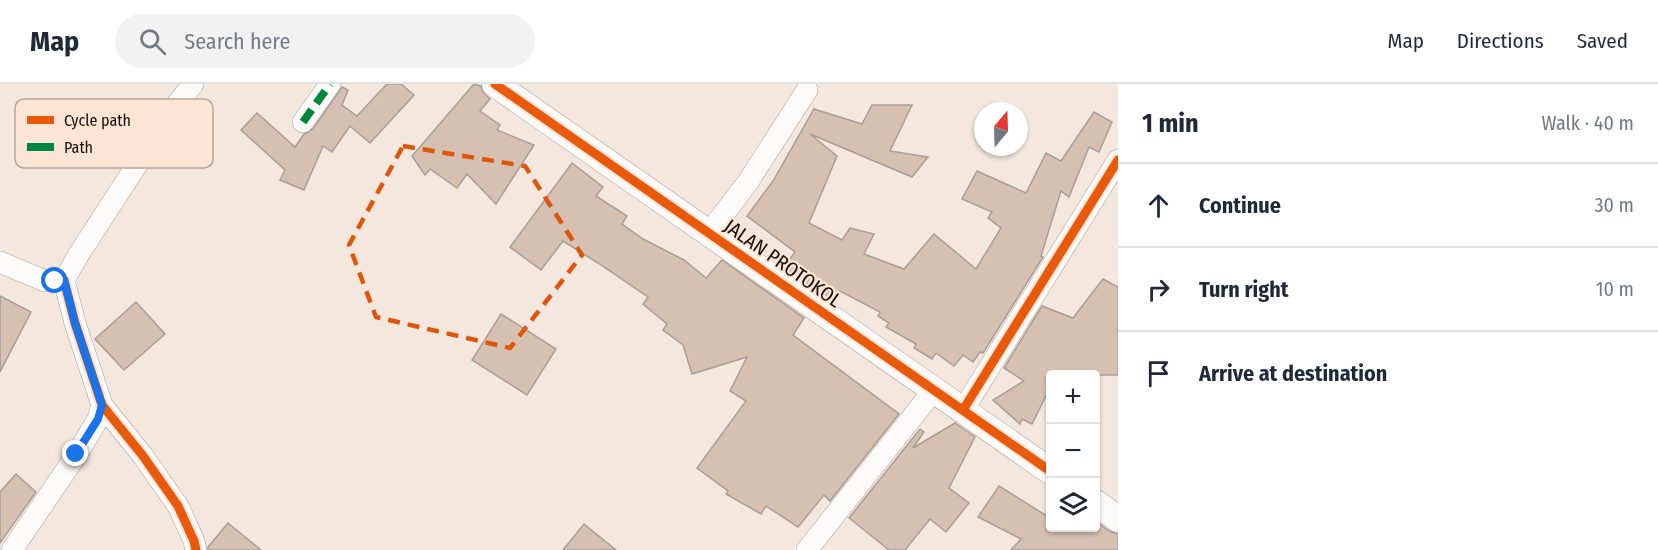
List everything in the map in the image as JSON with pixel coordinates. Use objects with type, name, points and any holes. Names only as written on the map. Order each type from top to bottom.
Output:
[{"type":"street","points":[[181,99],[193,84]]},
{"type":"street","points":[[303,122],[330,84]]},
{"type":"street","name":"JALAN PROTOKOL","points":[[495,84],[1046,468]]},
{"type":"street","points":[[709,233],[748,182],[807,90]]},
{"type":"street","points":[[963,410],[1118,160]]},
{"type":"street","points":[[135,168],[64,280],[78,334],[102,405],[143,456],[178,506],[196,550]]},
{"type":"street","points":[[0,262],[45,281],[64,280]]},
{"type":"street","points":[[807,550],[934,390]]},
{"type":"street","points":[[12,550],[98,419],[102,405]]},
{"type":"street","points":[[1100,506],[1118,519]]},
{"type":"highlighted area","points":[[403,146],[525,166],[582,255],[510,348],[376,317],[349,245]]},
{"type":"building","points":[[387,84],[401,84],[414,95],[370,143],[350,126],[332,152],[323,146],[304,190],[280,180],[285,170],[241,130],[257,113],[295,147],[304,134],[313,129],[342,87],[348,90],[342,105],[357,116]]},
{"type":"building","points":[[474,84],[481,86],[482,91],[490,99],[480,111],[500,125],[497,130],[534,145],[496,204],[467,174],[457,188],[430,169],[425,175],[412,156]]},
{"type":"building","points":[[872,105],[912,105],[890,151],[928,157],[912,177],[810,134],[837,156],[809,223],[842,240],[850,228],[874,234],[864,254],[904,269],[934,234],[976,269],[1001,228],[988,218],[992,212],[962,199],[977,171],[1026,193],[1046,153],[1061,161],[1094,112],[1112,122],[1099,152],[1089,147],[1069,197],[1061,191],[1041,256],[1043,257],[983,353],[980,352],[973,362],[963,355],[954,366],[936,353],[932,359],[914,348],[916,344],[886,327],[889,323],[878,316],[880,312],[840,291],[836,299],[819,292],[784,267],[795,252],[747,216],[773,181],[814,109],[862,124]]},
{"type":"building","points":[[572,163],[603,187],[596,196],[627,216],[622,224],[643,239],[684,260],[706,278],[722,260],[804,318],[793,335],[899,414],[830,501],[824,495],[798,527],[766,506],[761,514],[726,494],[728,491],[697,468],[746,401],[730,391],[747,357],[692,374],[683,345],[663,330],[667,324],[643,304],[648,297],[563,241],[541,270],[510,247]]},
{"type":"building","points":[[1103,279],[1118,287],[1118,375],[1100,375],[1100,370],[1046,370],[1046,396],[1032,424],[1022,419],[1020,424],[993,400],[1024,381],[1004,368],[1042,306],[1073,318]]},
{"type":"building","points":[[0,296],[31,312],[0,372]]},
{"type":"building","points":[[136,302],[165,334],[124,370],[95,339]]},
{"type":"building","points":[[501,314],[556,349],[527,395],[472,360]]},
{"type":"building","points":[[955,423],[975,437],[949,488],[969,503],[946,532],[930,519],[905,550],[889,550],[849,518],[920,429],[924,432],[913,448]]},
{"type":"building","points":[[16,474],[36,492],[0,543],[0,492]]},
{"type":"building","points":[[999,486],[1046,515],[1046,532],[1100,532],[1100,525],[1118,534],[1118,550],[1011,550],[1021,539],[978,517]]},
{"type":"building","points":[[228,523],[261,550],[208,550]]},
{"type":"building","points":[[584,524],[616,550],[563,550]]},
{"type":"marked path","points":[[303,122],[330,84]]},
{"type":"cycle path","points":[[495,84],[1046,468]]},
{"type":"cycle path","points":[[963,410],[1118,160]]},
{"type":"cycle path","points":[[64,280],[75,323],[102,405],[143,456],[178,506],[196,550]]},
{"type":"route","points":[[55,281],[64,280],[91,377],[102,405],[98,419],[76,454]]}]
